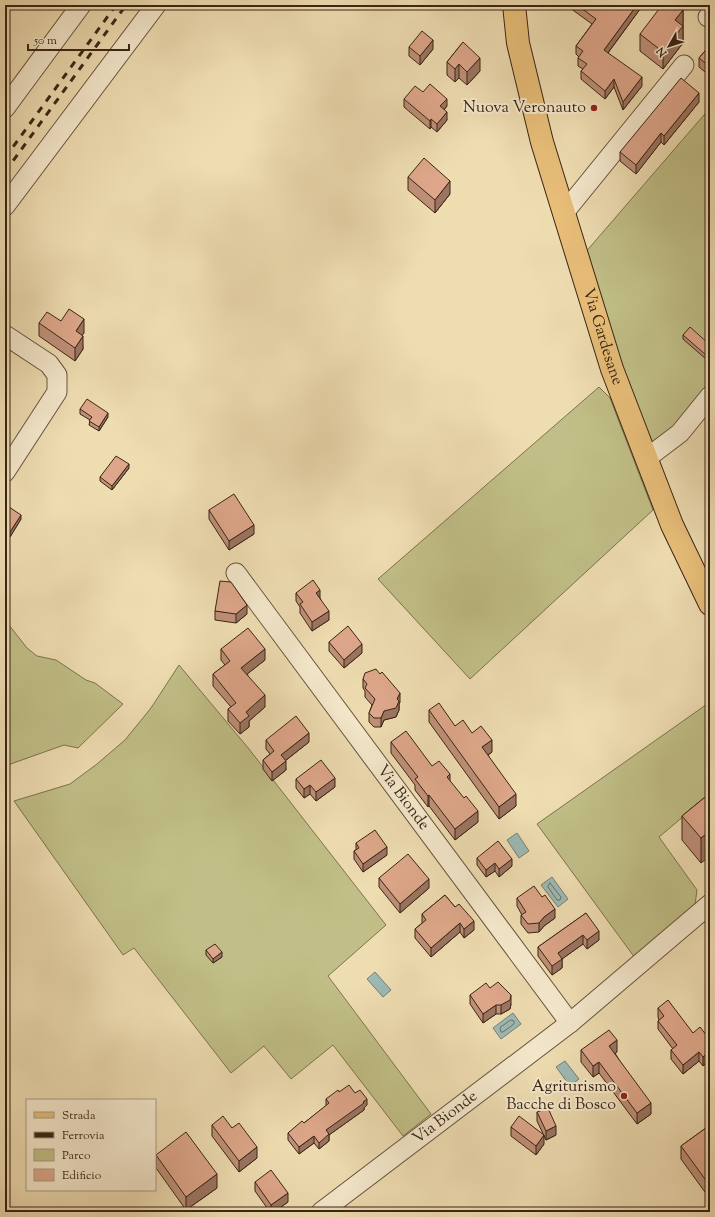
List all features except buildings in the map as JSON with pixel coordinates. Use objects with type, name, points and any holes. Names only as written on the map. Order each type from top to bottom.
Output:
[{"type":"main road","name":"Via Gardesane","points":[[514,5],[518,43],[542,142],[612,369],[672,525],[710,604]]},
{"type":"street","points":[[5,108],[81,5]]},
{"type":"street","points":[[5,206],[156,5]]},
{"type":"street","points":[[563,214],[684,65]]},
{"type":"street","points":[[5,335],[49,364],[57,375],[57,392],[5,472]]},
{"type":"street","points":[[647,458],[680,432],[710,396]]},
{"type":"street","name":"Via Bionde","points":[[236,573],[570,1023]]},
{"type":"street","name":"Via Bionde","points":[[321,1212],[570,1023],[710,904]]},
{"type":"green space","points":[[710,108],[710,388],[655,456],[640,422],[584,254]]},
{"type":"green space","points":[[599,387],[610,398],[653,510],[470,679],[378,579]]},
{"type":"green space","points":[[5,620],[27,648],[37,656],[56,660],[86,680],[95,683],[123,704],[78,748],[64,745],[5,766]]},
{"type":"green space","points":[[179,665],[249,749],[386,925],[328,976],[431,1114],[403,1136],[333,1045],[291,1079],[264,1046],[231,1073],[134,948],[123,955],[14,801],[70,784],[97,764],[125,740],[151,708]]},
{"type":"green space","points":[[710,702],[710,794],[659,837],[697,890],[694,912],[635,958],[537,824]]},
{"type":"water","points":[[517,833],[529,851],[519,858],[507,840]]},
{"type":"water","points":[[552,877],[568,899],[558,907],[541,885]]},
{"type":"water","points":[[375,972],[391,990],[383,997],[367,979]]},
{"type":"water","points":[[513,1013],[521,1024],[501,1039],[493,1028]]},
{"type":"water","points":[[565,1061],[579,1079],[570,1086],[556,1067]]},
{"type":"railway","points":[[5,158],[116,5]]},
{"type":"railway","points":[[5,172],[126,5]]},
{"type":"place","name":"Nuova Veronauto","points":[[594,108]]},
{"type":"place","name":"Agriturismo Bacche di Bosco","points":[[624,1096]]}]
